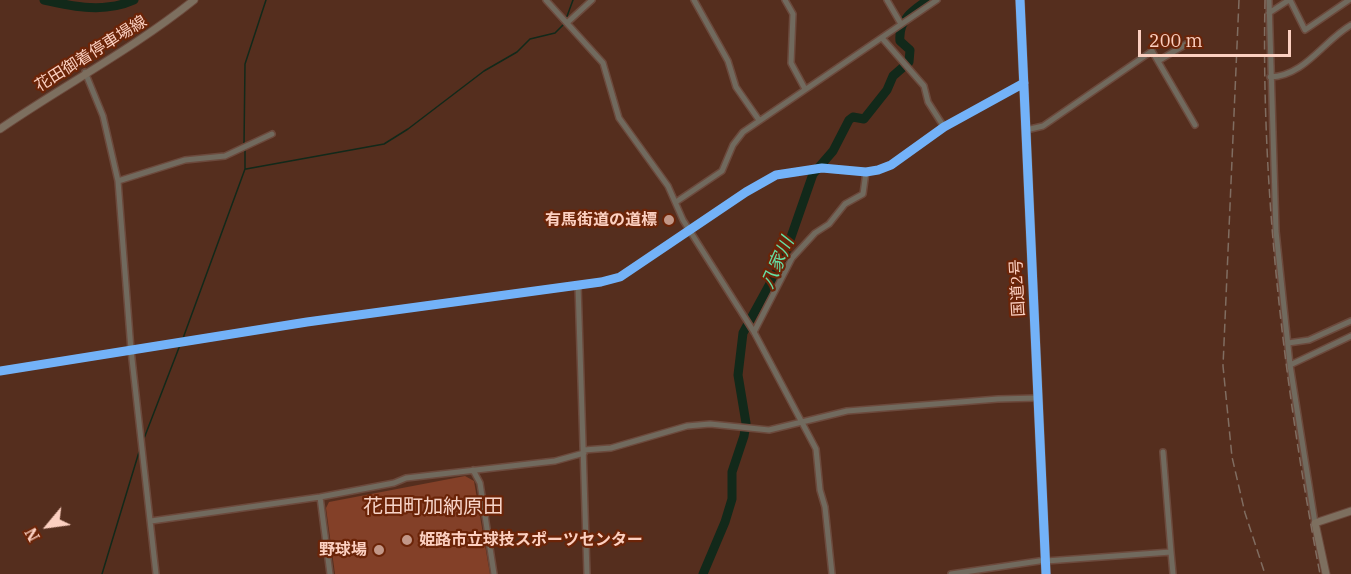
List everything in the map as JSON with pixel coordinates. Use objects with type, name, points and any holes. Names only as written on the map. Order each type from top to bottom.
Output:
[{"type":"highway","name":"国道2号","points":[[1020,0],[1046,574]]},
{"type":"main road","name":"花田御着停車場線","points":[[0,129],[85,72],[146,36],[194,0]]},
{"type":"main road","points":[[1326,574],[1315,523],[1351,511]]},
{"type":"street","points":[[546,0],[603,63],[619,118],[668,186],[689,231],[754,332],[816,449],[832,574]]},
{"type":"street","points":[[568,22],[591,0]]},
{"type":"street","points":[[694,0],[728,62],[736,87],[759,120]]},
{"type":"street","points":[[785,0],[793,14],[790,63],[805,89]]},
{"type":"street","points":[[887,0],[901,24]]},
{"type":"street","points":[[676,202],[722,171],[733,145],[743,132],[937,0]]},
{"type":"street","points":[[1269,0],[1276,231],[1290,365],[1315,523]]},
{"type":"street","points":[[1269,13],[1290,0],[1305,30],[1349,0]]},
{"type":"street","points":[[1270,77],[1278,77],[1305,65],[1337,33],[1351,25]]},
{"type":"street","points":[[882,38],[924,86],[928,102],[944,127]]},
{"type":"street","points":[[1158,61],[1193,40]]},
{"type":"street","points":[[1026,130],[1043,126],[1152,51],[1196,125]]},
{"type":"street","points":[[85,72],[103,116],[118,181],[131,350],[156,574]]},
{"type":"street","points":[[0,371],[620,277],[746,192],[776,175],[822,168],[866,172],[891,165],[944,127],[1024,83]]},
{"type":"street","points":[[118,181],[185,160],[225,156],[272,134]]},
{"type":"street","points":[[754,332],[792,258],[829,224],[845,204],[863,194],[866,172]]},
{"type":"street","points":[[578,285],[587,574]]},
{"type":"street","points":[[1288,344],[1320,335],[1351,321]]},
{"type":"street","points":[[1320,335],[1325,348]]},
{"type":"street","points":[[1290,365],[1351,336]]},
{"type":"street","points":[[151,521],[320,497],[394,483],[406,478],[555,461],[687,426],[710,424],[769,430],[847,411],[1038,398]]},
{"type":"street","points":[[1163,452],[1173,574]]},
{"type":"street","points":[[473,470],[480,483],[494,574]]},
{"type":"street","points":[[320,497],[330,574]]},
{"type":"street","points":[[951,574],[1046,560],[1171,552]]},
{"type":"shaded area","name":"姫路市立球技スポーツセンター","points":[[465,476],[474,481],[490,574],[335,574],[326,508],[329,502]]},
{"type":"waterway","points":[[44,0],[90,8],[101,8],[134,0]]},
{"type":"waterway","points":[[244,145],[245,64],[266,0]]},
{"type":"waterway","points":[[566,19],[573,0]]},
{"type":"waterway","name":"八家川","points":[[703,574],[732,499],[732,472],[744,436],[746,423],[738,375],[743,333],[783,260],[813,174],[833,151],[849,120],[853,117],[864,119],[887,90],[893,76],[909,62],[910,50],[900,41],[901,27],[908,16],[928,0]]},
{"type":"waterway","points":[[246,169],[384,144],[408,129],[484,71],[517,52],[530,39],[555,33],[564,24]]},
{"type":"waterway","points":[[182,341],[245,169],[245,150]]},
{"type":"waterway","points":[[143,441],[180,345]]},
{"type":"waterway","points":[[102,574],[139,452]]},
{"type":"railway","points":[[1239,0],[1223,366],[1232,457],[1245,513],[1265,574]]},
{"type":"railway","points":[[1265,0],[1265,72],[1271,216],[1286,360],[1320,574]]},
{"type":"cycle path","points":[[1020,0],[1046,574]]},
{"type":"cycle path","points":[[0,371],[307,322],[601,282],[620,277],[746,192],[776,175],[822,168],[866,172],[878,170],[891,165],[944,127],[1024,83]]},
{"type":"place","name":"有馬街道の道標","points":[[669,220]]},
{"type":"place","name":"姫路市立球技スポーツセンター","points":[[407,540]]},
{"type":"place","name":"野球場","points":[[379,550]]},
{"type":"district","name":"花田町加納原田","points":[[433,507]]}]
